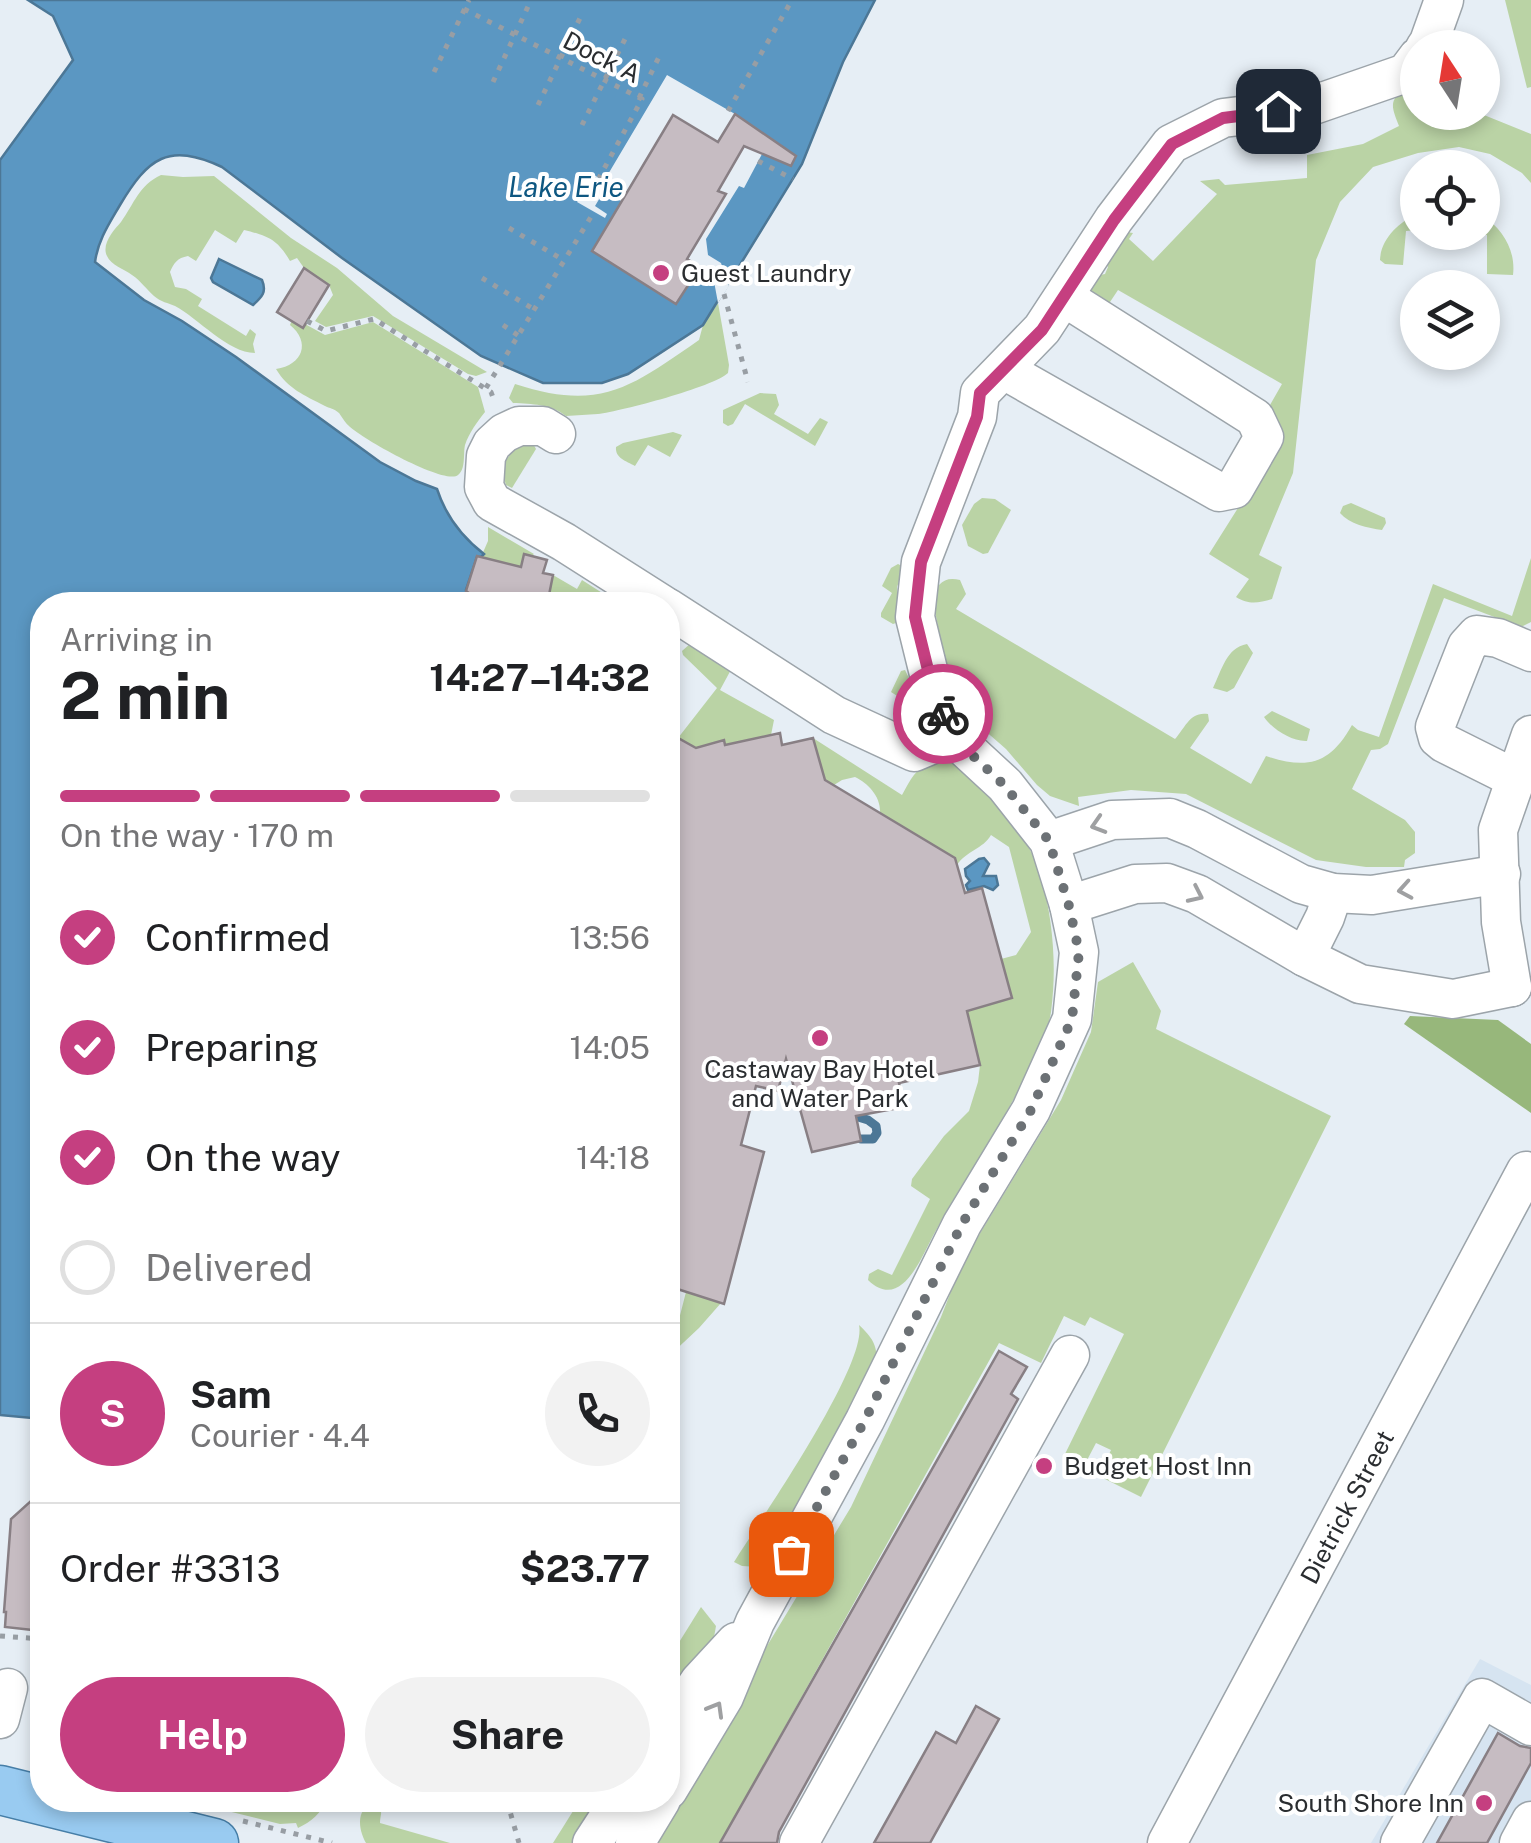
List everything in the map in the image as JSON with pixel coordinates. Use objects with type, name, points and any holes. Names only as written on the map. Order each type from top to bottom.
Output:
[{"type":"main road","points":[[0,1790],[30,1797]]},
{"type":"main road","points":[[89,1812],[214,1843]]},
{"type":"street","points":[[1430,30],[1444,0]]},
{"type":"street","points":[[680,1770],[724,1698],[754,1622],[865,1420],[962,1224],[1031,1110],[1072,1019],[1079,952],[1049,841],[1004,785],[952,736],[931,682],[915,617],[921,562],[977,417],[980,393],[1042,330],[1114,220],[1172,144],[1223,118],[1304,108],[1400,66]]},
{"type":"street","points":[[1004,370],[1218,492],[1234,489],[1264,437],[1255,418],[1064,296]]},
{"type":"street","points":[[556,434],[543,426],[519,426],[492,444],[486,456],[484,487],[492,502],[643,592]]},
{"type":"street","points":[[680,616],[834,715],[914,752],[952,736]]},
{"type":"street","points":[[1516,779],[1444,743],[1438,738],[1436,727],[1467,646],[1477,635],[1498,638],[1531,652]]},
{"type":"street","points":[[1069,906],[1135,884],[1167,883],[1197,894],[1360,984],[1453,999],[1522,996],[1502,922],[1498,830],[1531,735]]},
{"type":"street","points":[[1049,841],[1112,820],[1170,818],[1301,884],[1334,893],[1372,895],[1501,874]]},
{"type":"street","points":[[1305,957],[1334,893]]},
{"type":"street","name":"Dietrick Street","points":[[1167,1843],[1526,1172]]},
{"type":"street","points":[[799,1843],[1070,1355]]},
{"type":"street","points":[[680,1711],[700,1682],[754,1622]]},
{"type":"street","points":[[1400,1843],[1482,1698],[1531,1726]]},
{"type":"street","points":[[592,1843],[612,1812]]},
{"type":"street","points":[[635,1843],[654,1812]]},
{"type":"street","points":[[1519,1843],[1531,1821]]},
{"type":"path","points":[[434,72],[468,0]]},
{"type":"path","points":[[493,82],[532,0]]},
{"type":"path","points":[[728,111],[792,0]]},
{"type":"path","name":"Dock A","points":[[464,9],[642,99],[599,178]]},
{"type":"path","points":[[538,105],[580,18]]},
{"type":"path","points":[[582,125],[625,39]]},
{"type":"path","points":[[639,98],[658,57]]},
{"type":"path","points":[[758,161],[793,179]]},
{"type":"path","points":[[486,388],[594,212]]},
{"type":"path","points":[[509,228],[564,261]]},
{"type":"path","points":[[482,278],[535,310]]},
{"type":"path","points":[[724,294],[748,382]]},
{"type":"path","points":[[307,321],[326,331],[374,319],[492,392],[496,406]]},
{"type":"path","points":[[503,325],[519,336]]},
{"type":"path","points":[[0,1636],[30,1637]]},
{"type":"path","points":[[510,1812],[520,1843]]},
{"type":"shaded area","points":[[1480,1659],[1531,1685],[1531,1843],[1371,1843]]},
{"type":"green space","points":[[1505,0],[1531,0],[1531,87],[1527,88]]},
{"type":"green space","points":[[1398,94],[1400,130],[1500,130],[1500,121],[1531,134],[1531,183],[1500,160],[1500,150],[1400,150],[1400,159],[1373,167],[1340,202],[1316,260],[1293,473],[1259,555],[1282,567],[1272,599],[1245,601],[1236,597],[1249,579],[1209,554],[1255,481],[1266,412],[1282,384],[1118,290],[1106,308],[1093,304],[1087,282],[1105,274],[1108,267],[1104,261],[1126,232],[1133,233],[1129,239],[1153,261],[1217,194],[1200,181],[1219,179],[1225,185],[1307,178],[1307,155],[1363,144],[1399,126],[1393,102]]},
{"type":"green space","points":[[161,175],[214,176],[291,238],[337,268],[393,316],[487,372],[468,374],[373,316],[326,327],[315,321],[333,295],[329,285],[304,268],[297,258],[290,261],[271,240],[244,230],[236,243],[215,230],[196,261],[188,256],[181,258],[170,272],[175,287],[202,299],[198,306],[246,336],[250,329],[256,334],[255,353],[224,341],[184,311],[157,298],[107,256],[112,233],[142,190]]},
{"type":"green space","points":[[1398,226],[1400,250],[1404,250],[1403,265],[1385,264],[1380,260],[1381,252]]},
{"type":"green space","points":[[1500,231],[1512,257],[1513,275],[1487,270],[1487,250],[1500,250]]},
{"type":"green space","points":[[718,303],[729,365],[728,373],[719,379],[666,398],[598,414],[566,416],[548,407],[513,403],[509,398],[515,384],[570,396],[593,395],[634,382],[699,340],[703,325]]},
{"type":"green space","points":[[292,320],[325,335],[373,322],[478,387],[485,412],[467,441],[461,472],[450,477],[403,459],[286,382],[276,369],[293,363],[302,345],[290,325]]},
{"type":"green space","points":[[760,393],[776,394],[779,405],[774,414],[808,434],[820,418],[828,422],[815,446],[745,404],[733,424],[723,423],[723,410]]},
{"type":"green space","points":[[673,432],[682,435],[670,457],[648,445],[635,466],[617,454],[616,447],[623,443]]},
{"type":"green space","points":[[532,442],[536,449],[512,488],[506,485],[501,469],[504,464],[517,448]]},
{"type":"green space","points":[[982,498],[995,499],[1011,510],[988,553],[983,554],[968,546],[962,525]]},
{"type":"green space","points":[[1351,503],[1385,518],[1382,530],[1344,517],[1340,513],[1343,506]]},
{"type":"green space","points":[[488,527],[534,554],[521,567],[481,557],[488,541]]},
{"type":"green space","points":[[1531,558],[1531,622],[1521,627],[1444,598],[1388,744],[1371,750],[1352,789],[1405,820],[1415,832],[1415,853],[1405,860],[1404,867],[1366,867],[1316,860],[1186,794],[1131,790],[1078,797],[1079,806],[1050,796],[960,705],[947,675],[933,600],[942,582],[960,580],[966,594],[956,609],[1175,739],[1192,718],[1208,714],[1209,721],[1190,748],[1251,784],[1266,756],[1294,763],[1316,760],[1335,748],[1352,725],[1379,737],[1433,584],[1512,616]]},
{"type":"green space","points":[[898,564],[904,567],[897,587],[900,617],[893,624],[881,617],[892,593],[882,586],[891,568]]},
{"type":"green space","points":[[553,575],[577,589],[582,580],[601,592],[550,592]]},
{"type":"green space","points":[[691,643],[733,666],[720,690],[774,720],[771,735],[725,745],[723,740],[696,748],[680,739],[717,688],[682,651]]},
{"type":"green space","points":[[1247,644],[1253,653],[1234,688],[1227,692],[1213,688],[1229,655]]},
{"type":"green space","points":[[905,670],[927,715],[929,730],[921,736],[901,731],[913,706],[891,692]]},
{"type":"green space","points":[[1272,711],[1310,729],[1307,741],[1289,737],[1272,726],[1264,717]]},
{"type":"green space","points":[[813,738],[902,795],[914,775],[928,764],[953,763],[973,774],[997,799],[1029,848],[1041,876],[1051,926],[1053,995],[1049,1022],[1038,1052],[916,1268],[900,1286],[890,1290],[868,1280],[869,1274],[878,1269],[892,1275],[930,1199],[911,1186],[912,1179],[944,1136],[969,1111],[978,1082],[980,1065],[967,1011],[1011,998],[1001,959],[1016,955],[1031,932],[1009,847],[991,835],[957,865],[955,858],[880,813],[876,796],[860,780],[855,777],[834,785],[825,780]]},
{"type":"green space","points":[[1133,962],[1161,1011],[1156,1029],[1331,1116],[1141,1497],[1099,1476],[1111,1450],[1096,1443],[1085,1464],[1065,1454],[1124,1334],[1090,1317],[1085,1326],[1064,1316],[1041,1363],[999,1343],[720,1843],[648,1843],[667,1812],[680,1812],[680,1790],[851,1507],[941,1317],[962,1263],[1061,1100],[1091,1032],[1098,982]]},
{"type":"green space","points":[[1410,1016],[1498,1020],[1531,1044],[1531,1113],[1404,1024]]},
{"type":"green space","points":[[686,1292],[721,1303],[680,1346],[680,1315]]},
{"type":"green space","points":[[859,1325],[875,1345],[876,1371],[773,1557],[759,1567],[734,1562],[830,1407],[857,1345]]},
{"type":"green space","points":[[701,1607],[716,1626],[713,1643],[680,1693],[680,1641]]},
{"type":"green space","points":[[232,1812],[319,1812],[298,1828],[296,1823],[280,1824]]},
{"type":"green space","points":[[381,1812],[380,1823],[450,1843],[366,1843],[360,1825],[362,1813]]},
{"type":"green space","points":[[572,1812],[601,1812],[581,1843],[553,1843]]},
{"type":"water","name":"Lake Erie","points":[[28,0],[875,0],[843,62],[802,164],[703,325],[628,374],[602,383],[543,383],[481,356],[222,167],[203,160],[173,156],[150,166],[112,219],[95,262],[144,300],[236,357],[380,462],[437,489],[456,526],[484,554],[477,557],[468,592],[30,592],[30,1418],[0,1415],[0,160],[73,60],[53,16]]},
{"type":"water","points":[[219,259],[262,280],[263,294],[253,305],[213,282]]},
{"type":"water","points":[[984,858],[989,864],[983,876],[996,876],[998,885],[993,890],[984,886],[968,890],[966,885],[970,881],[965,869]]},
{"type":"pier","points":[[667,75],[735,114],[718,142],[673,115],[621,201],[604,191],[595,206],[607,214],[605,218],[577,202],[594,175],[604,181]]},
{"type":"pier","points":[[762,137],[762,154],[744,188],[739,186],[706,239],[708,255],[721,263],[729,286],[718,303],[713,276],[677,253],[696,245],[726,194],[718,191],[744,146],[754,150]]},
{"type":"building","points":[[735,114],[796,156],[791,166],[744,146],[718,191],[726,194],[687,259],[700,267],[676,304],[592,251],[673,115],[718,142]]},
{"type":"building","points":[[304,268],[329,285],[303,328],[277,312]]},
{"type":"building","points":[[524,554],[547,560],[543,573],[553,575],[550,592],[466,591],[477,556],[521,567]]},
{"type":"building","name":"Castaway Bay Hotel and Water Park","points":[[780,733],[782,745],[813,738],[825,780],[955,858],[965,893],[982,888],[1012,998],[967,1011],[980,1065],[899,1083],[904,1107],[856,1116],[861,1141],[812,1152],[786,1059],[778,1091],[756,1086],[741,1145],[764,1152],[724,1304],[680,1290],[680,739],[696,748],[724,740],[725,745]]},
{"type":"building","points":[[999,1351],[1027,1367],[1011,1394],[1018,1399],[779,1832],[777,1843],[720,1843]]},
{"type":"building","points":[[30,1502],[30,1630],[5,1627],[11,1519]]},
{"type":"building","points":[[976,1706],[999,1719],[930,1843],[874,1843],[936,1732],[956,1743]]},
{"type":"building","name":"South Shore Inn","points":[[1498,1733],[1531,1748],[1531,1763],[1487,1843],[1437,1843]]},
{"type":"waterway","points":[[855,1116],[876,1126],[873,1139],[861,1139]]},
{"type":"way so far","points":[[791,1554],[865,1420],[962,1224],[1031,1110],[1072,1019],[1079,952],[1049,841],[1004,785],[952,736],[943,714]]},
{"type":"place","name":"Guest Laundry","points":[[661,273]]},
{"type":"place","name":"Castaway Bay Hotel and Water Park","points":[[820,1038]]},
{"type":"place","name":"Budget Host Inn","points":[[1044,1466]]},
{"type":"place","name":"South Shore Inn","points":[[1484,1803]]},
{"type":"route","points":[[943,714],[915,617],[921,562],[977,417],[980,393],[1042,330],[1114,220],[1172,144],[1223,118],[1278,111]]}]
